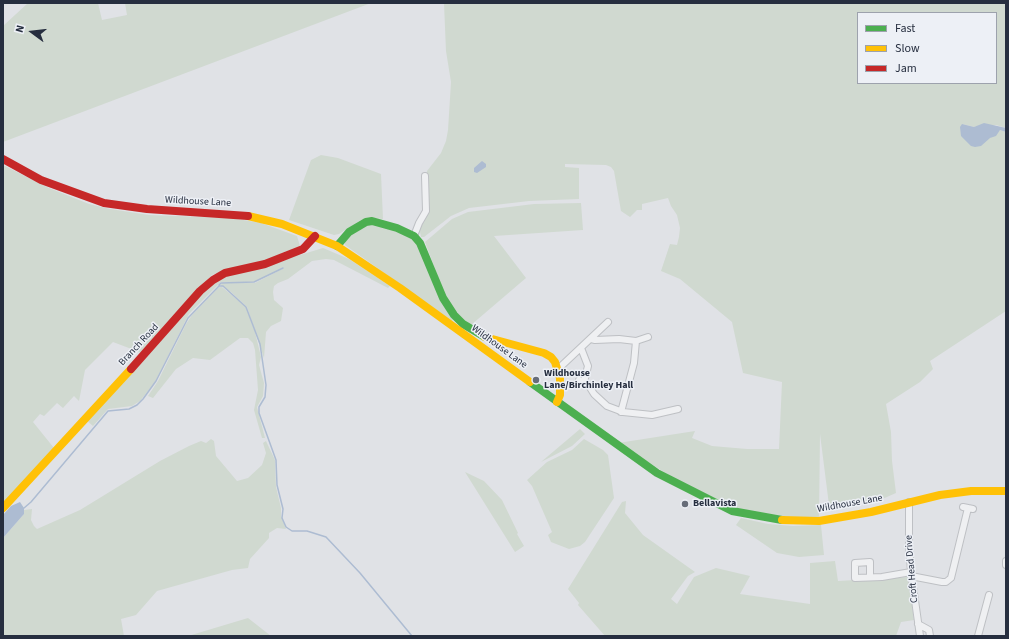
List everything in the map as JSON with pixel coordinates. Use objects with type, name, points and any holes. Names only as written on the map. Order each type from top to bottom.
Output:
[{"type":"main road","name":"Wildhouse Lane","points":[[3,159],[41,180],[104,203],[147,209],[244,215],[282,224],[337,246],[400,288],[657,474],[732,511],[786,521],[819,521],[871,512],[909,502],[971,491],[1006,491]]},
{"type":"main road","points":[[337,246],[349,232],[366,222],[372,221],[397,228],[414,236],[420,243],[443,298],[458,320],[481,336],[544,353],[551,357],[557,370],[560,395],[557,402]]},
{"type":"main road","name":"Branch Road","points":[[3,508],[119,381],[144,356],[200,291],[212,280],[225,273],[265,264],[303,249],[315,236]]},
{"type":"street","points":[[414,236],[426,211],[425,176]]},
{"type":"street","points":[[557,370],[608,322]]},
{"type":"street","points":[[591,339],[619,339],[636,341],[648,337]]},
{"type":"street","points":[[621,412],[634,363],[636,341]]},
{"type":"street","points":[[582,348],[588,366],[582,381],[607,406],[621,412],[647,416],[678,409]]},
{"type":"street","name":"Croft Head Drive","points":[[909,502],[911,574],[920,636]]},
{"type":"street","points":[[870,577],[911,574],[942,582],[951,578],[968,508]]},
{"type":"street","points":[[1006,561],[1006,566]]},
{"type":"street","points":[[978,636],[989,595]]},
{"type":"street","points":[[918,624],[929,630],[930,636]]},
{"type":"shaded area","points":[[28,3],[98,3],[102,20],[127,15],[125,3],[371,3],[3,142],[3,26]]},
{"type":"shaded area","points":[[444,3],[1006,3],[1006,128],[996,125],[974,127],[962,124],[990,138],[1000,130],[1006,132],[1006,311],[930,361],[933,369],[920,382],[886,404],[891,432],[892,461],[896,493],[880,500],[829,505],[820,434],[819,517],[787,517],[740,509],[675,479],[618,443],[695,431],[692,438],[712,446],[747,449],[779,449],[782,382],[743,373],[732,322],[680,279],[661,271],[670,244],[677,245],[680,228],[677,215],[668,198],[642,204],[642,210],[637,210],[630,217],[621,211],[614,171],[611,167],[606,165],[565,164],[565,167],[579,168],[579,199],[529,201],[469,208],[451,216],[424,237],[421,237],[419,227],[426,217],[427,171],[441,153],[446,141],[451,82],[446,51]]},
{"type":"shaded area","points":[[321,155],[338,158],[381,174],[383,219],[371,218],[361,220],[339,234],[334,235],[289,220],[311,160]]},
{"type":"shaded area","points":[[3,165],[49,188],[89,204],[149,215],[231,218],[261,223],[297,236],[300,246],[266,260],[228,269],[212,275],[142,353],[113,342],[85,370],[79,401],[74,396],[63,408],[57,403],[44,416],[40,414],[33,422],[54,448],[3,505]]},
{"type":"shaded area","points":[[581,203],[583,230],[494,236],[526,278],[471,325],[459,317],[447,301],[425,242],[452,219],[468,212],[534,204]]},
{"type":"shaded area","points":[[371,224],[401,232],[416,242],[454,318],[452,321],[345,245],[345,238]]},
{"type":"shaded area","points":[[323,248],[349,259],[390,286],[388,288],[334,260],[326,259],[312,261],[288,279],[274,286],[274,300],[283,308],[281,321],[271,326],[266,332],[264,358],[247,307],[231,292],[220,285],[222,283],[255,283],[284,268],[254,282],[221,282],[189,314],[155,382],[140,401],[132,406],[108,409],[93,426],[86,420],[201,292],[219,277],[298,253],[300,255]]},
{"type":"shaded area","points":[[219,287],[222,287],[246,307],[255,332],[261,357],[259,365],[264,383],[263,396],[257,407],[265,438],[262,438],[254,410],[258,390],[255,350],[253,343],[248,338],[240,338],[210,360],[193,358],[176,369],[153,398],[148,396],[158,381],[186,324],[192,315]]},
{"type":"shaded area","points":[[580,429],[585,434],[572,446],[541,462]]},
{"type":"shaded area","points":[[211,439],[214,441],[216,456],[237,481],[248,478],[262,465],[266,453],[263,443],[266,441],[275,460],[276,487],[281,508],[281,516],[286,529],[277,528],[269,533],[269,538],[250,559],[248,568],[232,570],[157,591],[136,615],[121,619],[124,636],[3,636],[3,538],[24,514],[24,510],[32,509],[31,520],[37,529],[80,510],[160,461],[189,446],[201,441],[206,443]]},
{"type":"shaded area","points":[[584,439],[603,450],[608,455],[614,498],[585,542],[580,546],[569,549],[551,542],[548,535],[552,532],[532,486],[527,480],[547,462],[572,450]]},
{"type":"shaded area","points":[[465,472],[484,481],[502,500],[524,546],[515,552]]},
{"type":"shaded area","points":[[626,501],[625,513],[643,535],[695,572],[688,576],[671,599],[677,604],[694,577],[716,568],[750,576],[740,594],[810,604],[810,563],[835,561],[838,581],[908,577],[914,620],[901,622],[896,636],[605,636],[578,605],[579,603],[568,589],[622,502]]},
{"type":"shaded area","points":[[741,518],[768,524],[793,526],[821,525],[824,555],[799,557],[777,553],[736,525]]},
{"type":"shaded area","points":[[248,618],[271,636],[188,636]]},
{"type":"water","points":[[984,123],[1006,128],[1006,132],[1000,130],[996,136],[990,138],[981,146],[975,147],[971,146],[961,136],[960,127],[962,124],[974,127]]},
{"type":"water","points":[[482,161],[486,164],[486,167],[477,173],[474,172],[474,168]]},
{"type":"water","points":[[20,502],[24,508],[24,514],[3,538],[3,515],[11,506]]},
{"type":"waterway","points":[[219,285],[221,283],[254,282],[283,268]]},
{"type":"waterway","points":[[24,508],[31,502],[108,411],[129,409],[137,405],[143,399],[156,381],[188,318],[219,286],[223,286],[246,307],[260,344],[266,385],[265,397],[259,407],[259,413],[276,460],[277,485],[283,509],[282,518],[286,527],[292,531],[307,531],[326,537],[360,573],[412,636]]},
{"type":"traffic: fast","points":[[337,246],[349,232],[366,222],[372,221],[397,228],[414,236],[420,243],[443,298],[454,315],[463,324],[485,337]]},
{"type":"traffic: fast","points":[[530,382],[657,473],[732,511],[782,520]]},
{"type":"traffic: slow","points":[[248,216],[282,224],[337,246],[400,288],[530,382]]},
{"type":"traffic: slow","points":[[485,337],[544,353],[551,357],[555,362],[560,378],[560,395],[557,402]]},
{"type":"traffic: slow","points":[[3,508],[131,369]]},
{"type":"traffic: slow","points":[[782,520],[819,521],[871,512],[940,495],[971,491],[1006,491]]},
{"type":"traffic: jam","points":[[3,159],[41,180],[104,203],[147,209],[248,216]]},
{"type":"traffic: jam","points":[[131,369],[200,291],[213,280],[225,273],[265,264],[303,249],[315,236]]},
{"type":"place","name":"Wildhouse Lane/Birchinley Hall","points":[[536,380]]},
{"type":"place","name":"Bellavista","points":[[685,504]]}]
